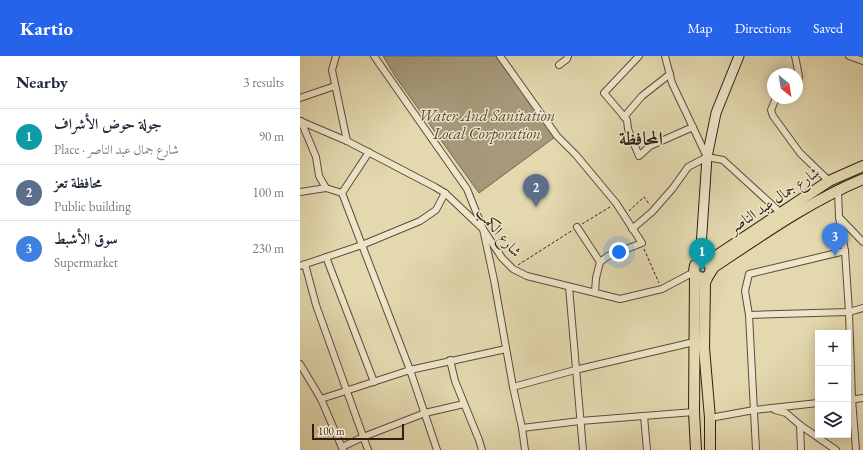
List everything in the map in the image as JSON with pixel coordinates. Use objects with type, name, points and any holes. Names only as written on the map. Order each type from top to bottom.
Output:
[{"type":"main road","points":[[701,262],[707,157],[716,113],[739,56]]},
{"type":"main road","name":"شارع جمال عبد الناصر","points":[[701,262],[710,260],[829,181],[863,166]]},
{"type":"main road","name":"شارع جمال عبد الناصر","points":[[709,274],[714,267],[767,231],[838,190],[863,180]]},
{"type":"main road","points":[[696,450],[694,412],[694,273],[695,265],[701,262]]},
{"type":"main road","points":[[701,262],[710,266],[709,274],[705,282],[704,348],[710,418],[710,450]]},
{"type":"main road","points":[[694,273],[701,278],[709,274]]},
{"type":"street","points":[[336,56],[332,70],[347,141]]},
{"type":"street","points":[[374,56],[467,189],[483,229],[494,280],[525,450]]},
{"type":"street","points":[[500,56],[557,136],[576,155],[616,203],[642,243],[608,256],[600,262],[596,278],[595,292]]},
{"type":"street","points":[[559,65],[567,59],[568,56]]},
{"type":"street","points":[[639,56],[604,93],[627,120],[628,129],[639,156],[650,146],[693,127]]},
{"type":"street","points":[[665,56],[672,83],[707,157]]},
{"type":"street","points":[[794,56],[797,68]]},
{"type":"street","points":[[848,56],[863,61]]},
{"type":"street","points":[[624,117],[642,96],[670,74]]},
{"type":"street","points":[[300,98],[335,86]]},
{"type":"street","points":[[774,104],[771,110],[773,116],[800,153],[829,181]]},
{"type":"street","points":[[300,121],[316,157],[319,176],[326,188]]},
{"type":"street","name":"شارع الكمب","points":[[300,121],[347,141],[445,193],[483,229],[502,258],[513,269],[527,276],[620,299],[662,289],[694,273]]},
{"type":"street","points":[[342,194],[369,152]]},
{"type":"street","points":[[632,229],[654,210],[688,167],[707,157],[723,160],[781,213]]},
{"type":"street","points":[[852,170],[863,180]]},
{"type":"street","points":[[300,192],[326,188],[342,194],[410,370],[437,450]]},
{"type":"street","points":[[838,190],[839,217],[845,251],[849,312],[850,366]]},
{"type":"street","points":[[368,450],[302,265],[362,245],[420,221],[436,210],[445,193]]},
{"type":"street","points":[[839,217],[863,242]]},
{"type":"street","points":[[577,227],[600,262]]},
{"type":"street","points":[[756,450],[749,315],[746,291],[749,274],[845,251]]},
{"type":"street","points":[[326,257],[374,382]]},
{"type":"street","points":[[569,287],[583,450]]},
{"type":"street","points":[[749,315],[849,312],[863,308]]},
{"type":"street","points":[[513,387],[575,370],[694,342]]},
{"type":"street","points":[[321,399],[410,370],[450,360],[506,349]]},
{"type":"street","points":[[450,360],[455,381],[482,450]]},
{"type":"street","points":[[300,364],[321,399],[342,449],[363,437],[425,414],[464,404]]},
{"type":"street","points":[[851,400],[863,398]]},
{"type":"street","points":[[850,402],[856,449],[863,447]]},
{"type":"street","points":[[710,418],[754,410],[815,403]]},
{"type":"street","points":[[771,408],[786,413],[800,425],[836,450]]},
{"type":"street","points":[[522,428],[694,412]]},
{"type":"street","points":[[644,416],[647,450]]},
{"type":"street","points":[[800,425],[801,450]]},
{"type":"path","points":[[624,216],[644,197],[654,210]]},
{"type":"path","points":[[513,269],[616,203]]},
{"type":"path","points":[[642,243],[662,289]]},
{"type":"water","name":"Water And Sanitation Local Corporation","points":[[383,56],[496,56],[555,137],[479,193],[395,76]]},
{"type":"place","name":"محافظة تعز","points":[[536,207]]},
{"type":"place","name":"سوق الأشبط","points":[[835,256]]},
{"type":"place","name":"جولة حوض الأشراف","points":[[702,271]]},
{"type":"district","name":"المحافظة","points":[[641,138]]}]
